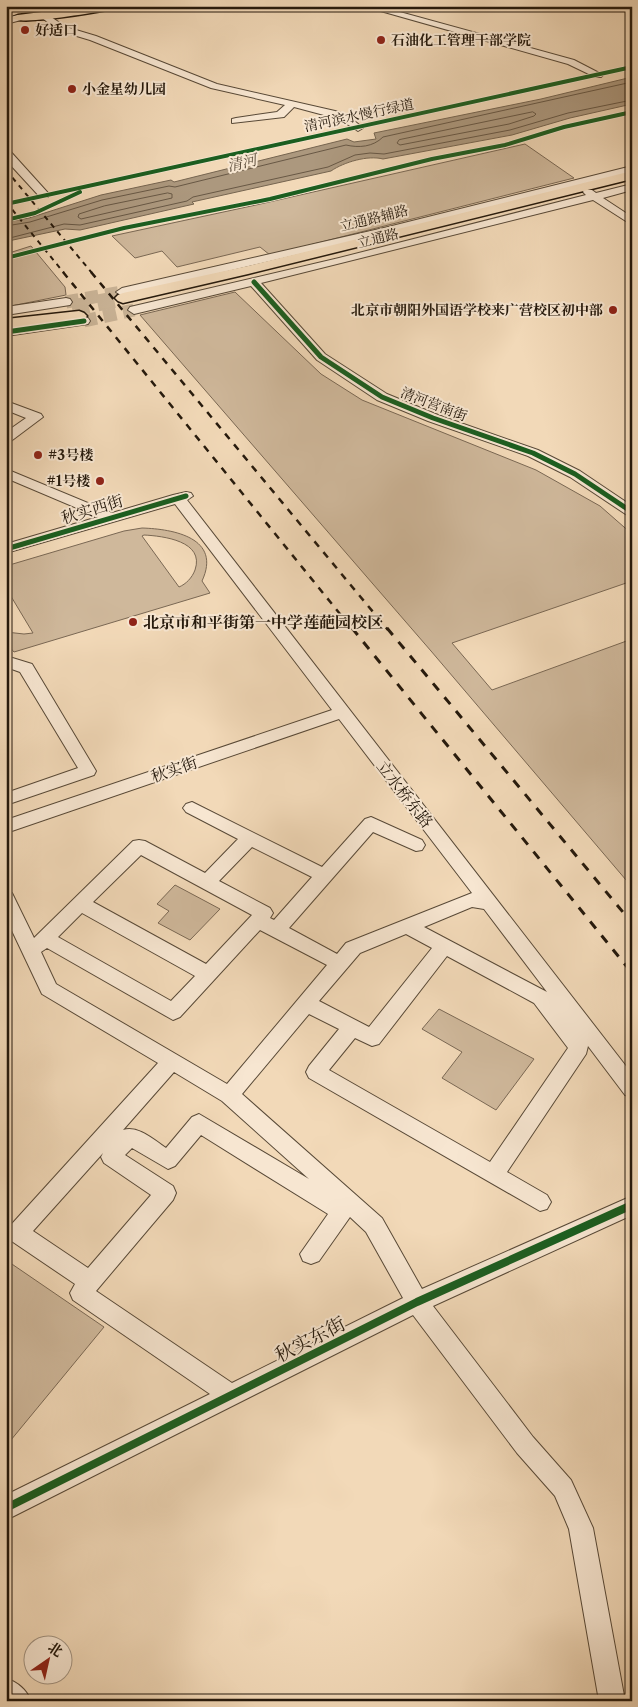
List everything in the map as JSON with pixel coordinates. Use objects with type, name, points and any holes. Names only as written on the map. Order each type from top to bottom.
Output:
[{"type":"main road","points":[[6,13],[35,6]]},
{"type":"main road","points":[[11,16],[64,6]]},
{"type":"main road","points":[[11,16],[45,16],[113,6]]},
{"type":"main road","name":"立通路","points":[[127,302],[467,224],[592,190],[632,175]]},
{"type":"main road","name":"立通路","points":[[127,302],[390,235],[632,182]]},
{"type":"main road","points":[[467,224],[487,224]]},
{"type":"main road","points":[[390,235],[409,225]]},
{"type":"main road","points":[[6,317],[75,312]]},
{"type":"main road","points":[[6,324],[75,312]]},
{"type":"street","points":[[367,6],[571,62],[598,74]]},
{"type":"street","points":[[6,8],[11,16]]},
{"type":"street","points":[[45,16],[63,29],[94,38],[214,86],[343,117],[358,128]]},
{"type":"street","points":[[236,121],[280,115],[291,105]]},
{"type":"street","points":[[6,153],[44,195]]},
{"type":"street","name":"立通路辅路","points":[[127,302],[254,282],[487,224],[592,190],[632,169]]},
{"type":"street","name":"立通路辅路","points":[[127,302],[409,225],[592,190],[632,187]]},
{"type":"street","points":[[592,190],[632,212]]},
{"type":"street","points":[[592,190],[632,222]]},
{"type":"street","name":"清河营南街","points":[[254,282],[322,357],[382,397],[540,456],[595,486],[632,512]]},
{"type":"street","points":[[6,311],[75,312]]},
{"type":"street","points":[[6,332],[75,312]]},
{"type":"street","points":[[6,405],[36,417],[6,438]]},
{"type":"street","points":[[6,473],[111,518]]},
{"type":"street","name":"秋实西街","points":[[6,549],[182,497]]},
{"type":"street","name":"立水桥东路","points":[[182,497],[342,712],[632,1089]]},
{"type":"street","points":[[6,661],[26,668],[88,771],[6,799]]},
{"type":"street","name":"秋实街","points":[[6,826],[342,712]]},
{"type":"street","points":[[192,808],[323,875]]},
{"type":"street","points":[[280,926],[323,875],[371,823],[416,845]]},
{"type":"street","points":[[207,882],[250,838]]},
{"type":"street","points":[[38,945],[139,846],[207,882],[261,917],[280,926],[339,963]]},
{"type":"street","points":[[6,898],[38,945],[49,989],[229,1095],[345,1206]]},
{"type":"street","points":[[229,1095],[352,948],[471,900],[482,903],[487,901]]},
{"type":"street","points":[[80,903],[208,974]]},
{"type":"street","points":[[38,945],[173,1012],[261,917]]},
{"type":"street","points":[[406,926],[541,998],[579,1048],[494,1175]]},
{"type":"street","points":[[306,1002],[372,1038],[444,946]]},
{"type":"street","points":[[352,1027],[316,1072],[540,1202]]},
{"type":"street","points":[[90,1282],[18,1233],[171,1062]]},
{"type":"street","points":[[231,1396],[81,1293],[166,1193],[111,1157],[130,1136],[168,1160],[200,1123],[345,1206],[374,1225],[416,1302],[525,1445],[563,1488],[581,1528],[612,1701]]},
{"type":"street","name":"秋实东街","points":[[6,1508],[416,1302],[632,1205]]},
{"type":"street","points":[[310,1254],[345,1206]]},
{"type":"street","points":[[6,1691],[18,1701]]},
{"type":"shaded area","points":[[525,144],[574,178],[270,255],[260,247],[177,267],[162,251],[135,258],[112,236],[256,205]]},
{"type":"shaded area","points":[[31,246],[65,287],[66,295],[6,307],[6,254]]},
{"type":"shaded area","points":[[235,292],[321,374],[362,400],[536,470],[600,506],[632,534],[632,581],[452,643],[492,690],[632,639],[632,887],[431,651],[140,315]]},
{"type":"shaded area","points":[[142,528],[155,529],[180,534],[192,539],[206,555],[206,566],[202,581],[210,593],[14,652],[6,643],[6,632],[33,633],[6,588],[6,566],[124,531]],"holes":[[[142,536],[180,542],[194,552],[196,560],[195,570],[182,586],[179,587]]]},
{"type":"shaded area","points":[[175,885],[220,909],[190,940],[158,923],[169,911],[157,904]]},
{"type":"shaded area","points":[[439,1009],[534,1059],[496,1110],[442,1078],[462,1052],[422,1029]]},
{"type":"shaded area","points":[[6,1260],[104,1327],[6,1446]]},
{"type":"water","points":[[632,77],[632,104],[570,118],[512,135],[383,159],[356,160],[331,171],[192,202],[194,204],[80,230],[65,229],[13,240],[6,244],[6,222],[29,218],[101,195],[171,180],[174,182],[347,139],[354,142],[376,139],[374,133],[541,99]]},
{"type":"tunnel","points":[[66,302],[122,292]]},
{"type":"tunnel","points":[[72,308],[123,298]]},
{"type":"tunnel","points":[[84,321],[134,310]]},
{"type":"railway","points":[[6,170],[92,273]]},
{"type":"railway","points":[[6,202],[64,273]]},
{"type":"railway","points":[[63,272],[353,630]]},
{"type":"railway","points":[[91,272],[388,630]]},
{"type":"railway","points":[[352,628],[632,973]]},
{"type":"railway","points":[[387,628],[632,923]]},
{"type":"cycle path","name":"清河滨水慢行绿道","points":[[6,204],[632,67]]},
{"type":"cycle path","points":[[6,258],[124,228],[270,199],[432,159],[505,145],[564,127],[632,112]]},
{"type":"cycle path","points":[[6,220],[35,213],[80,192]]},
{"type":"cycle path","points":[[254,282],[321,357],[382,397],[433,418],[533,453],[575,474],[632,512]]},
{"type":"cycle path","points":[[6,332],[84,321]]},
{"type":"cycle path","points":[[6,549],[186,496]]},
{"type":"cycle path","points":[[6,1508],[417,1302],[632,1205]]},
{"type":"place","name":"好适口","points":[[25,30]]},
{"type":"place","name":"石油化工管理干部学院","points":[[381,40]]},
{"type":"place","name":"小金星幼儿园","points":[[72,89]]},
{"type":"place","name":"北京市朝阳外国语学校来广营校区初中部","points":[[613,310]]},
{"type":"place","name":"#3号楼","points":[[38,455]]},
{"type":"place","name":"#1号楼","points":[[100,481]]},
{"type":"place","name":"北京市和平街第一中学莲葩园校区","points":[[133,622]]},
{"type":"water label","name":"清河","points":[[242,163]]}]
